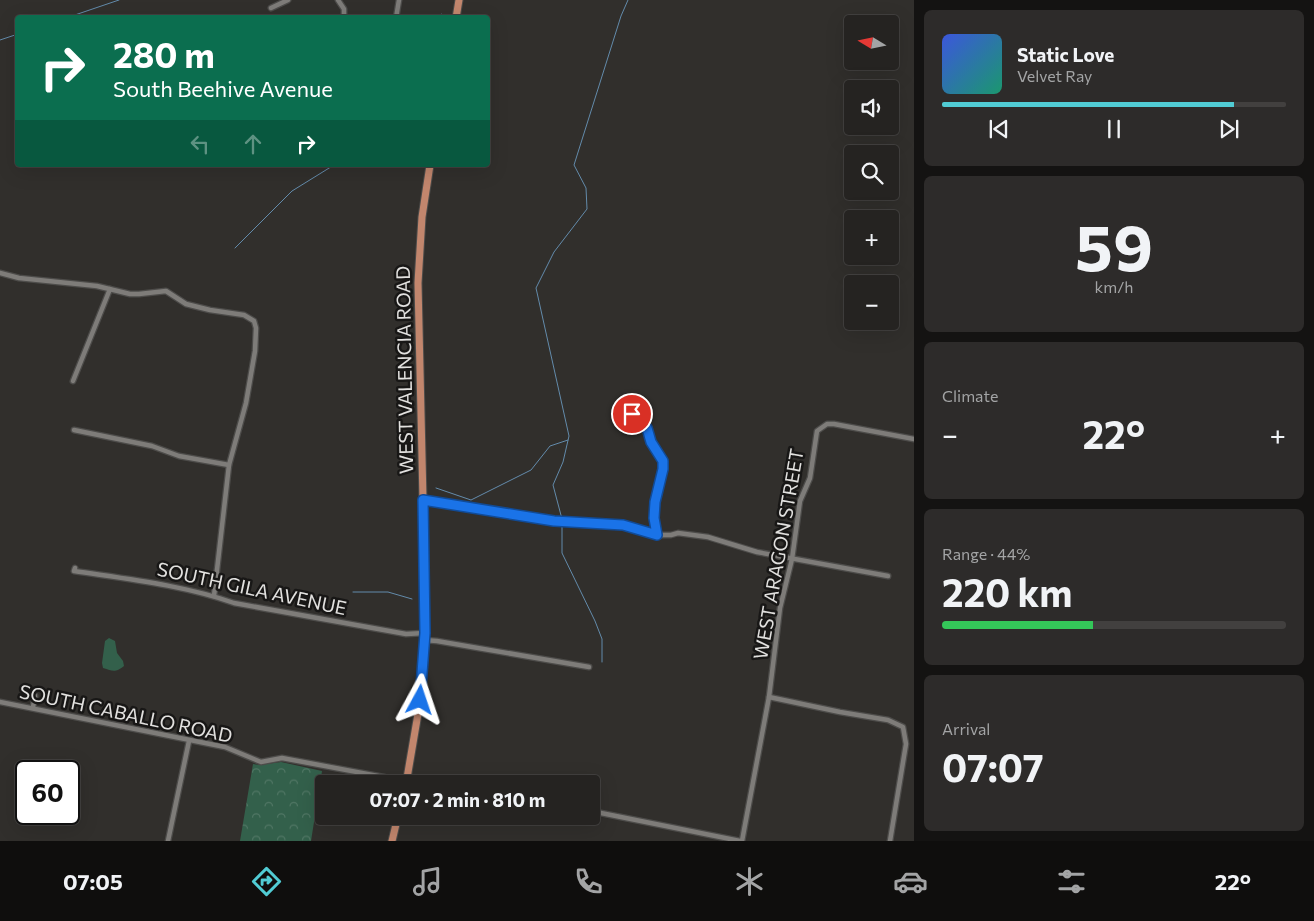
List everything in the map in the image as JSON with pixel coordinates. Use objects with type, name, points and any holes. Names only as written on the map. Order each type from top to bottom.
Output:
[{"type":"main road","points":[[456,15],[459,0]]},
{"type":"main road","name":"WEST VALENCIA ROAD","points":[[407,775],[419,708],[425,637],[418,264],[422,217],[430,167]]},
{"type":"main road","points":[[392,841],[396,825]]},
{"type":"street","points":[[271,8],[288,0]]},
{"type":"street","points":[[338,0],[344,9],[344,15]]},
{"type":"street","points":[[396,15],[399,0]]},
{"type":"street","points":[[0,273],[18,278],[97,286],[139,294],[166,291],[186,304],[244,315],[254,321],[256,337],[248,397],[229,465],[214,596]]},
{"type":"street","points":[[73,381],[110,289]]},
{"type":"street","points":[[626,412],[632,414],[645,425],[651,442],[663,461],[663,469],[655,502],[654,518],[657,535]]},
{"type":"street","name":"WEST ARAGON STREET","points":[[741,841],[769,696],[780,608],[792,559],[800,500],[810,478],[815,436],[821,427],[826,424],[834,424],[914,439]]},
{"type":"street","points":[[74,430],[152,446],[184,457],[229,465]]},
{"type":"street","points":[[423,500],[554,521],[623,525],[657,535],[671,536],[678,533],[708,537],[757,552],[888,576]]},
{"type":"street","name":"SOUTH GILA AVENUE","points":[[74,569],[139,580],[214,596],[234,603],[589,667]]},
{"type":"street","points":[[32,708],[35,696]]},
{"type":"street","points":[[769,696],[816,708],[888,720],[903,727],[906,744],[890,841]]},
{"type":"street","name":"SOUTH CABALLO ROAD","points":[[0,702],[225,747],[261,762],[282,758],[366,775]]},
{"type":"street","points":[[168,841],[189,741]]},
{"type":"street","points":[[600,812],[741,841]]},
{"type":"green space","points":[[109,638],[115,641],[117,653],[123,661],[124,666],[118,670],[112,671],[103,668],[105,641]]},
{"type":"green space","points":[[281,762],[322,771],[321,775],[315,775],[315,816],[311,841],[240,841],[253,764]]},
{"type":"waterway","points":[[75,15],[119,0]]},
{"type":"waterway","points":[[562,519],[553,485],[563,462],[569,436],[536,288],[554,252],[587,209],[586,188],[574,165],[621,16],[628,0]]},
{"type":"waterway","points":[[0,40],[15,35]]},
{"type":"waterway","points":[[235,248],[292,191],[331,167]]},
{"type":"waterway","points":[[436,488],[471,500],[531,470],[550,446],[568,440]]},
{"type":"waterway","points":[[562,523],[562,553],[602,639],[602,662]]},
{"type":"waterway","points":[[353,592],[388,592],[412,599]]},
{"type":"route","points":[[420,700],[425,633],[423,500],[554,521],[623,525],[657,535],[654,518],[655,502],[663,469],[663,461],[651,442],[647,428],[632,414]]}]
